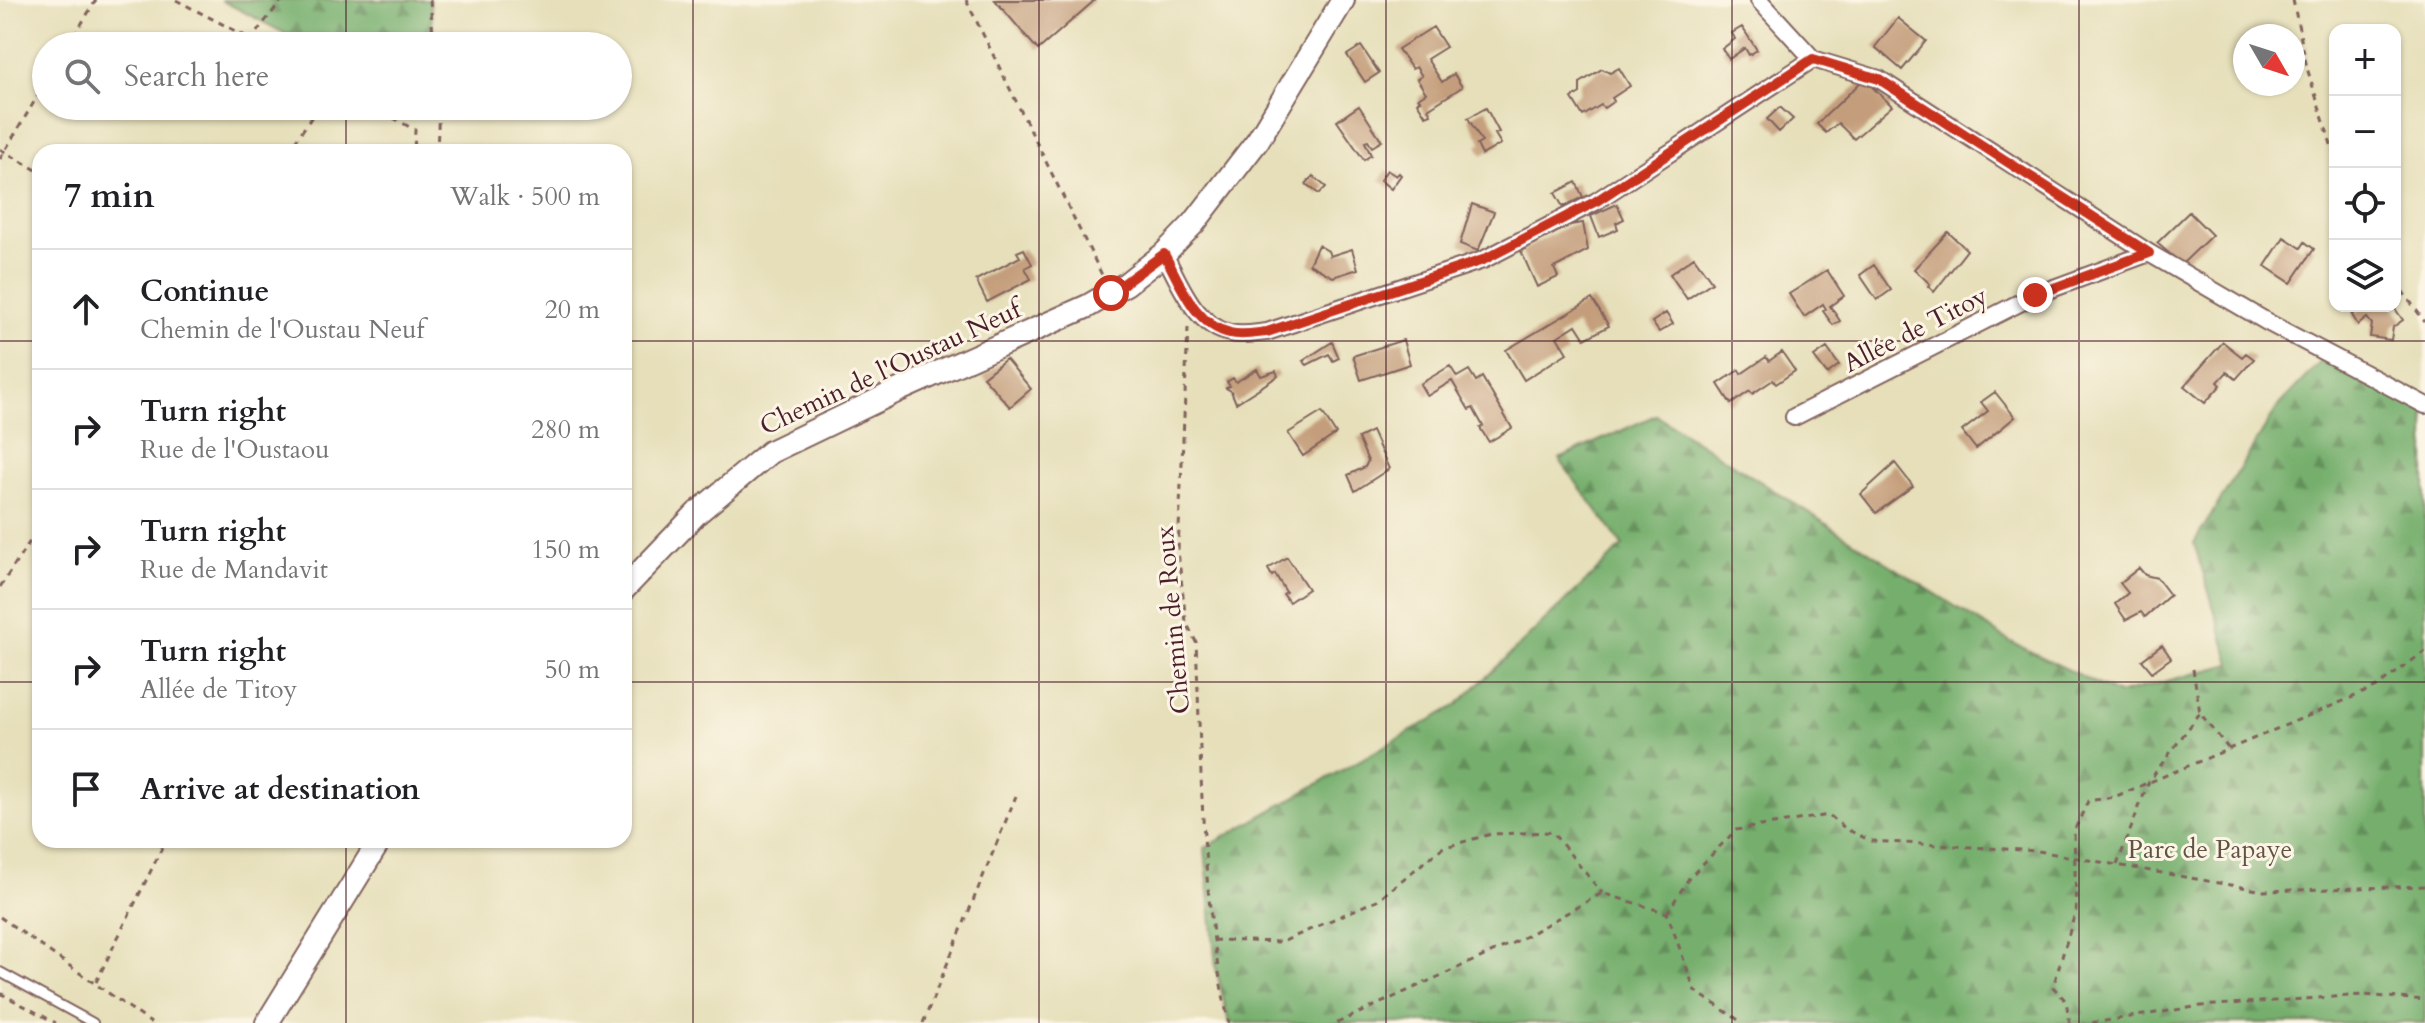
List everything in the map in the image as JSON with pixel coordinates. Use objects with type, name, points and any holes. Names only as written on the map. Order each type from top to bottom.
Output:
[{"type":"street","name":"Chemin de l'Oustau Neuf","points":[[632,581],[696,514],[770,452],[899,390],[1088,306],[1164,254],[1194,223],[1258,140],[1343,0]]},
{"type":"street","points":[[1759,0],[1813,59],[1879,79],[2149,253],[2269,323],[2425,405]]},
{"type":"street","points":[[1164,254],[1195,310],[1212,326],[1231,333],[1267,332],[1483,260],[1595,202],[1813,59]]},
{"type":"street","name":"Allée de Titoy","points":[[1794,417],[2035,295],[2149,253]]},
{"type":"street","points":[[267,1023],[375,848]]},
{"type":"lane","points":[[0,972],[93,1023]]},
{"type":"path","points":[[77,32],[96,0]]},
{"type":"path","points":[[176,0],[238,32]]},
{"type":"path","points":[[257,32],[282,0]]},
{"type":"path","points":[[430,0],[433,32]]},
{"type":"path","points":[[966,0],[1111,293]]},
{"type":"path","points":[[2293,0],[2307,68],[2329,138]]},
{"type":"path","points":[[0,159],[2,150],[32,104]]},
{"type":"path","points":[[293,144],[310,120]]},
{"type":"path","points":[[397,120],[415,130],[414,144]]},
{"type":"path","points":[[437,144],[438,120]]},
{"type":"path","points":[[2,150],[32,167]]},
{"type":"path","points":[[2401,289],[2425,322]]},
{"type":"path","name":"Chemin de Roux","points":[[1195,310],[1187,331],[1178,551],[1186,622],[1196,642],[1205,848],[1216,968],[1229,1023]]},
{"type":"path","points":[[0,587],[32,538]]},
{"type":"path","points":[[2070,1023],[2066,1001],[2053,987],[2076,910],[2074,831],[2088,801],[2114,797],[2377,687],[2425,651]]},
{"type":"path","points":[[2193,669],[2200,713],[2228,748]]},
{"type":"path","points":[[2117,865],[2149,781],[2200,713]]},
{"type":"path","points":[[923,1023],[1016,796]]},
{"type":"path","points":[[1667,913],[1689,878],[1736,830],[1829,815],[1846,829],[1871,841],[2038,851],[2264,891],[2425,886]]},
{"type":"path","points":[[1213,940],[1282,942],[1377,900],[1442,848],[1491,834],[1552,832],[1602,893],[1667,913]]},
{"type":"path","points":[[96,982],[162,848]]},
{"type":"path","points":[[1337,1023],[1519,940],[1602,893]]},
{"type":"path","points":[[1667,913],[1695,991],[1743,1023]]},
{"type":"path","points":[[0,917],[151,1023]]},
{"type":"path","points":[[0,993],[53,1022]]},
{"type":"path","points":[[2092,1023],[2201,1006],[2363,995],[2425,1000]]},
{"type":"green space","points":[[221,0],[430,0],[433,32],[282,32]]},
{"type":"green space","name":"Parc de Papaye","points":[[2328,354],[2425,405],[2425,1023],[1229,1023],[1216,968],[1205,848],[1457,705],[1623,546],[1559,459],[1656,415],[2011,642],[2118,694],[2231,664],[2194,543],[2279,405]]},
{"type":"building","points":[[995,0],[1095,0],[1038,50]]},
{"type":"building","points":[[1898,18],[1926,41],[1902,70],[1875,47]]},
{"type":"building","points":[[1433,27],[1446,47],[1427,59],[1442,82],[1454,74],[1462,87],[1428,109],[1431,114],[1426,116],[1417,102],[1426,93],[1417,79],[1422,76],[1416,67],[1412,69],[1398,49]]},
{"type":"building","points":[[1742,27],[1757,50],[1749,55],[1745,48],[1729,59],[1722,49],[1735,39],[1732,33]]},
{"type":"building","points":[[1361,46],[1379,73],[1365,82],[1347,55]]},
{"type":"building","points":[[1619,68],[1630,86],[1612,98],[1614,101],[1604,108],[1601,105],[1583,116],[1572,98],[1580,93],[1580,83],[1602,69],[1610,73]]},
{"type":"building","points":[[1864,79],[1892,106],[1854,139],[1838,123],[1826,133],[1817,124]]},
{"type":"building","points":[[1359,106],[1382,141],[1372,147],[1368,141],[1365,142],[1371,155],[1364,160],[1337,121]]},
{"type":"building","points":[[1780,107],[1793,119],[1779,132],[1767,119]]},
{"type":"building","points":[[1486,108],[1499,132],[1495,134],[1501,144],[1482,155],[1477,145],[1482,142],[1468,118]]},
{"type":"building","points":[[1387,170],[1396,176],[1401,175],[1391,189],[1380,180]]},
{"type":"building","points":[[1313,176],[1326,187],[1319,194],[1306,184]]},
{"type":"building","points":[[1576,182],[1583,197],[1563,207],[1555,193]]},
{"type":"building","points":[[1472,204],[1494,212],[1478,251],[1460,244]]},
{"type":"building","points":[[1617,204],[1624,219],[1616,223],[1618,229],[1599,237],[1591,216]]},
{"type":"building","points":[[2189,212],[2212,235],[2182,264],[2157,243]]},
{"type":"building","points":[[1583,223],[1588,250],[1554,268],[1558,277],[1537,287],[1521,251],[1570,225]]},
{"type":"building","points":[[1948,232],[1967,250],[1934,292],[1914,269]]},
{"type":"building","points":[[2284,237],[2301,248],[2305,242],[2314,249],[2291,283],[2265,266]]},
{"type":"building","points":[[1318,245],[1330,256],[1352,249],[1358,269],[1333,277],[1309,264]]},
{"type":"building","points":[[1024,249],[1032,264],[1025,268],[1031,279],[987,302],[976,280],[1020,257],[1017,252]]},
{"type":"building","points":[[1694,257],[1712,282],[1687,299],[1670,274]]},
{"type":"building","points":[[1874,265],[1891,290],[1877,300],[1860,275]]},
{"type":"building","points":[[1827,270],[1844,296],[1830,306],[1840,321],[1833,325],[1823,311],[1826,309],[1823,304],[1804,317],[1789,294]]},
{"type":"building","points":[[1592,299],[1609,326],[1585,339],[1576,325],[1557,337],[1567,353],[1524,380],[1506,350]]},
{"type":"building","points":[[2356,312],[2397,312],[2403,320],[2393,327],[2391,340],[2370,337],[2372,324],[2367,318],[2358,325],[2352,315]]},
{"type":"building","points":[[1666,313],[1673,324],[1659,332],[1652,322]]},
{"type":"building","points":[[1403,340],[1410,364],[1361,380],[1353,356]]},
{"type":"building","points":[[1332,342],[1339,358],[1333,361],[1329,354],[1307,365],[1303,361]]},
{"type":"building","points":[[2223,342],[2242,357],[2246,353],[2254,359],[2236,379],[2227,372],[2218,382],[2221,385],[2205,403],[2184,386]]},
{"type":"building","points":[[1827,348],[1839,365],[1827,374],[1814,357]]},
{"type":"building","points":[[1782,352],[1795,371],[1776,384],[1773,380],[1752,394],[1750,391],[1731,404],[1718,384],[1739,370],[1741,374],[1766,357],[1769,361]]},
{"type":"building","points":[[1006,359],[1031,389],[1010,407],[983,377]]},
{"type":"building","points":[[1450,366],[1457,377],[1469,370],[1476,381],[1482,377],[1512,428],[1489,442],[1473,408],[1469,410],[1452,381],[1427,396],[1420,384]]},
{"type":"building","points":[[1257,369],[1261,376],[1276,371],[1278,376],[1236,403],[1231,391],[1226,388],[1230,386],[1227,382],[1233,378],[1236,382]]},
{"type":"building","points":[[1995,392],[2015,417],[1976,449],[1962,431],[1988,411],[1981,402]]},
{"type":"building","points":[[1322,412],[1336,434],[1303,456],[1288,433]]},
{"type":"building","points":[[1372,431],[1389,469],[1355,491],[1348,475],[1365,467],[1368,461],[1358,438]]},
{"type":"building","points":[[1895,463],[1913,486],[1876,513],[1861,494]]},
{"type":"building","points":[[1287,557],[1308,589],[1289,602],[1275,574],[1272,576],[1268,569]]},
{"type":"building","points":[[2139,568],[2145,575],[2157,578],[2170,595],[2145,617],[2141,612],[2126,620],[2115,604],[2128,593],[2120,583]]},
{"type":"building","points":[[2162,645],[2171,658],[2152,672],[2142,660]]},
{"type":"route","points":[[1111,293],[1164,254],[1195,310],[1212,326],[1231,333],[1267,332],[1483,260],[1595,202],[1813,59],[1879,79],[2149,253],[2035,295]]}]
